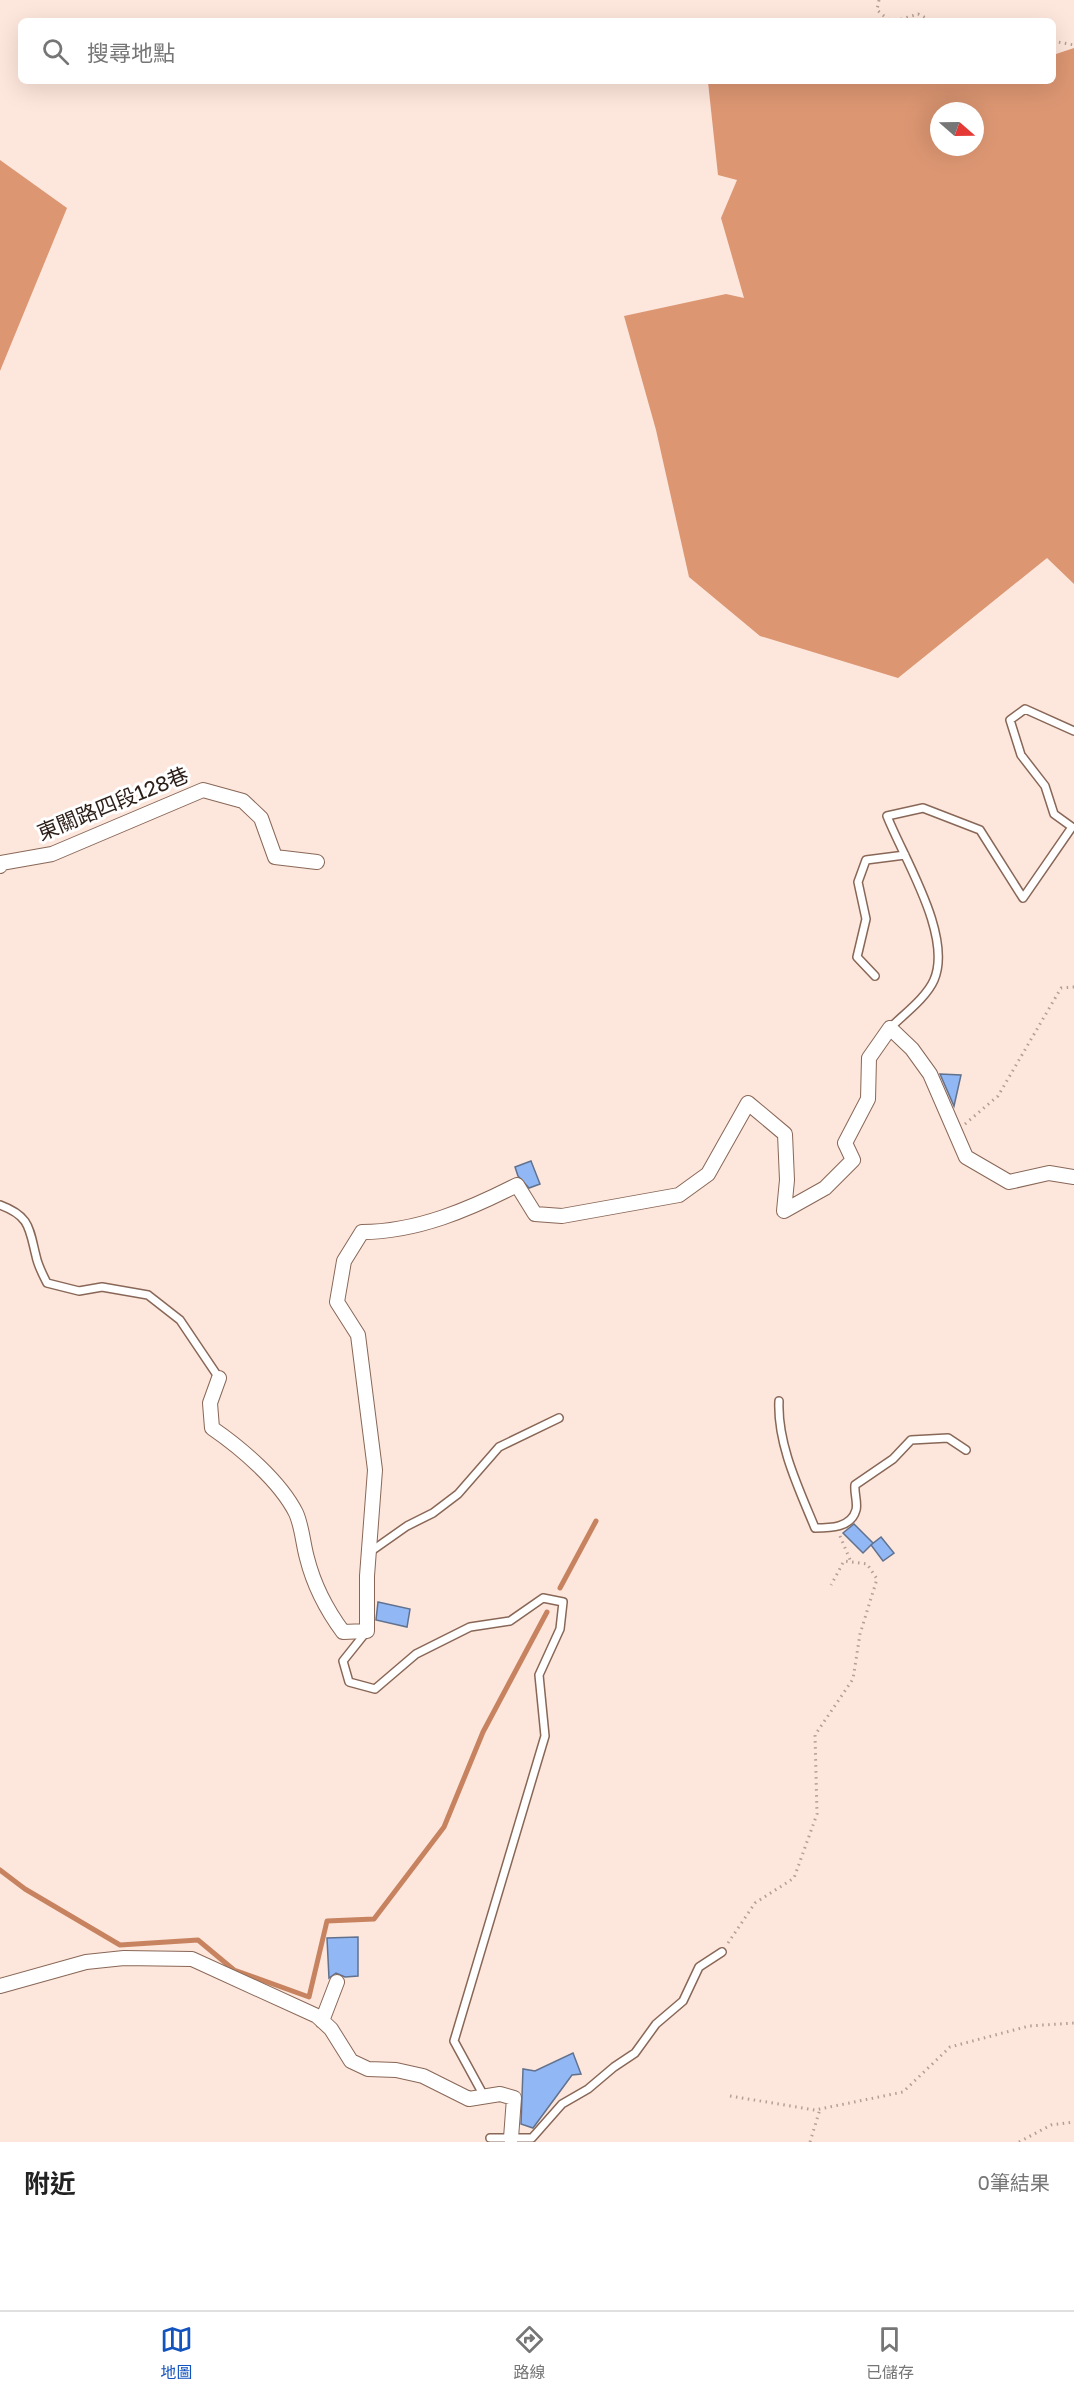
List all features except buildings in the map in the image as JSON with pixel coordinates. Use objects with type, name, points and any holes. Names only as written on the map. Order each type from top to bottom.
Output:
[{"type":"street","name":"東關路四段128巷","points":[[0,866],[1,863],[52,854],[203,790],[243,801],[261,818],[275,857],[317,862]]},
{"type":"street","points":[[219,1378],[210,1403],[212,1428],[238,1447],[273,1483],[296,1514],[307,1560],[322,1602],[343,1632],[367,1631],[368,1554],[375,1470],[358,1335],[337,1302],[344,1262],[362,1232],[384,1232],[468,1210],[517,1185],[535,1214],[561,1216],[679,1195],[708,1174],[748,1103],[785,1134],[787,1180],[784,1211],[825,1188],[853,1160],[845,1143],[868,1099],[869,1058],[890,1028],[912,1048],[930,1074],[966,1157],[1009,1182],[1049,1173],[1074,1177]]},
{"type":"street","points":[[0,1986],[86,1962],[124,1958],[192,1959],[322,2021],[331,2029],[351,2061],[368,2068],[396,2070],[423,2076],[469,2099],[500,2094],[514,2098],[510,2138]]},
{"type":"street","points":[[322,2021],[337,1982]]},
{"type":"lane","points":[[890,1028],[934,981],[940,949],[933,918],[887,816],[923,808],[980,830],[1023,898],[1072,827],[1054,814],[1045,786],[1021,755],[1010,720],[1025,709],[1074,731]]},
{"type":"lane","points":[[875,976],[857,957],[866,920],[858,882],[866,860],[905,855]]},
{"type":"lane","points":[[0,1205],[17,1211],[31,1229],[36,1259],[47,1283],[79,1291],[102,1287],[148,1295],[180,1320],[219,1378]]},
{"type":"lane","points":[[779,1401],[778,1419],[797,1485],[815,1528],[837,1527],[846,1524],[856,1510],[855,1485],[893,1459],[911,1440],[948,1438],[966,1450]]},
{"type":"lane","points":[[368,1554],[407,1526],[433,1514],[458,1494],[499,1447],[559,1418]]},
{"type":"lane","points":[[367,1631],[343,1661],[349,1682],[375,1689],[416,1654],[470,1627],[510,1621],[543,1598],[563,1602],[560,1629],[539,1675],[545,1736],[454,2041],[484,2097]]},
{"type":"lane","points":[[490,2138],[532,2138],[562,2104],[588,2089],[635,2053],[656,2024],[682,2001],[699,1967],[722,1952]]},
{"type":"path","points":[[879,0],[877,10],[889,18]]},
{"type":"path","points":[[904,18],[918,14],[927,18]]},
{"type":"path","points":[[1056,42],[1074,45]]},
{"type":"path","points":[[955,1133],[998,1096],[1061,988],[1074,987]]},
{"type":"path","points":[[837,1527],[851,1562]]},
{"type":"path","points":[[722,1952],[755,1903],[794,1878],[817,1814],[815,1735],[853,1679],[860,1634],[877,1579],[867,1564],[844,1561],[831,1585]]},
{"type":"path","points":[[730,2096],[820,2109],[903,2092],[951,2047],[1029,2026],[1074,2023]]},
{"type":"path","points":[[810,2142],[820,2109]]},
{"type":"path","points":[[1019,2142],[1051,2125],[1074,2122]]},
{"type":"shaded area","points":[[1074,48],[1074,584],[1047,558],[898,678],[760,636],[689,577],[656,430],[624,316],[726,294],[744,298],[721,218],[737,180],[718,175],[708,84],[1056,84],[1056,54]]},
{"type":"shaded area","points":[[0,160],[67,208],[0,371]]},
{"type":"waterway","points":[[560,1588],[596,1521]]},
{"type":"waterway","points":[[0,1870],[25,1889],[120,1945],[198,1940],[234,1970],[309,1997],[327,1921],[374,1919],[444,1827],[483,1732],[547,1612]]}]
